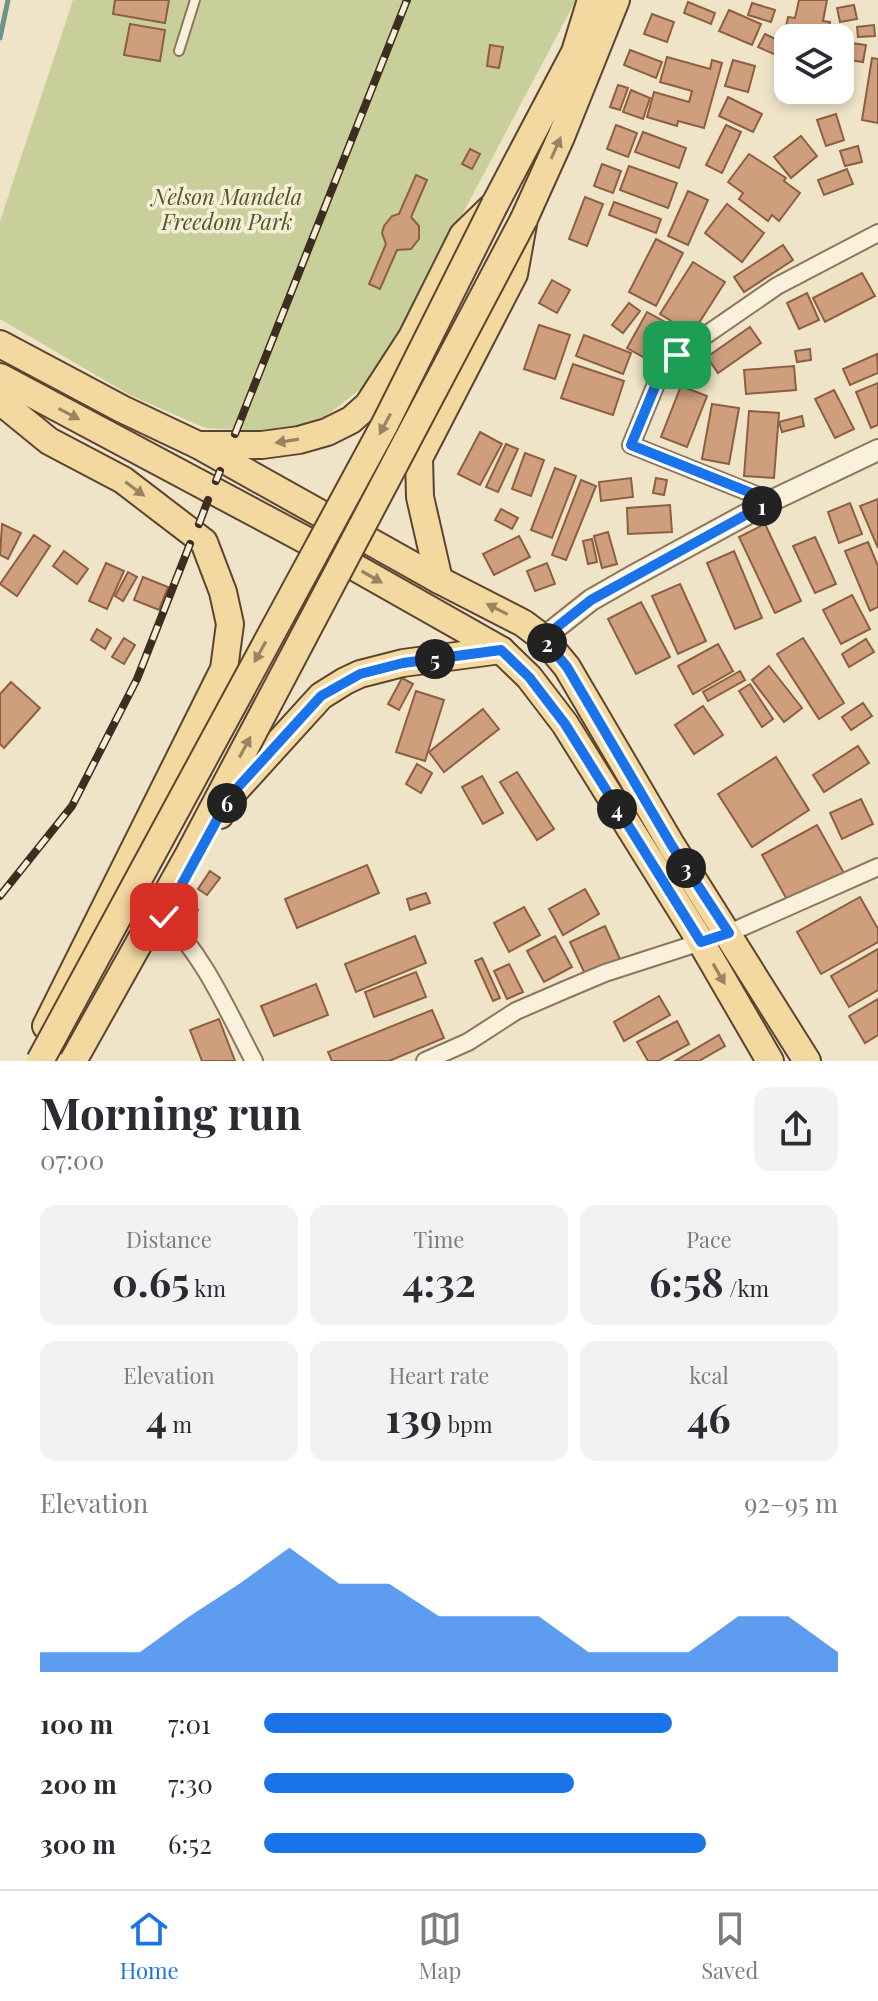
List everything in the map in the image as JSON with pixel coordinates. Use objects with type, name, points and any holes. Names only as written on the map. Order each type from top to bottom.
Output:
[{"type":"main road","points":[[40,1061],[385,424],[575,52],[591,0]]},
{"type":"main road","points":[[73,1061],[189,854],[524,219],[616,0]]},
{"type":"main road","points":[[198,445],[262,445],[299,440],[327,432],[351,420],[368,405],[385,382],[412,337],[463,235],[495,204]]},
{"type":"main road","points":[[439,580],[420,497],[419,458],[514,274],[524,219]]},
{"type":"main road","points":[[0,344],[122,409],[198,445],[439,580],[523,623],[543,638],[567,667],[672,846],[807,1061]]},
{"type":"main road","points":[[0,377],[328,552],[501,650],[529,677],[565,724],[701,942],[770,1061]]},
{"type":"main road","points":[[0,401],[49,441],[123,480],[204,542],[223,592],[230,624],[224,669],[74,967],[32,1061]]},
{"type":"main road","points":[[85,1061],[230,796],[321,696],[360,674],[403,663],[501,650]]},
{"type":"street","points":[[771,501],[631,445],[661,372],[677,355],[777,286],[878,233]]},
{"type":"street","points":[[543,638],[591,600],[771,501],[878,450]]},
{"type":"street","points":[[425,1061],[468,1042],[516,1011],[567,989],[605,973],[729,933],[878,867]]},
{"type":"street","points":[[164,917],[177,930],[209,978],[254,1061]]},
{"type":"lane","points":[[179,51],[195,0]]},
{"type":"green space","name":"Nelson Mandela Freedom Park","points":[[73,0],[576,0],[376,377],[326,416],[280,432],[205,428],[130,395],[0,319],[0,221]]},
{"type":"building","points":[[115,0],[169,0],[165,23],[113,14]]},
{"type":"building","points":[[799,0],[827,0],[823,21],[830,24],[787,24],[788,17],[795,18]]},
{"type":"building","points":[[688,2],[715,13],[711,24],[684,13]]},
{"type":"building","points":[[752,3],[775,10],[771,22],[748,15]]},
{"type":"building","points":[[854,5],[857,19],[840,22],[837,8]]},
{"type":"building","points":[[729,10],[761,24],[752,45],[719,31]]},
{"type":"building","points":[[652,14],[674,22],[667,42],[644,34]]},
{"type":"building","points":[[130,24],[165,30],[160,61],[124,55]]},
{"type":"building","points":[[874,25],[875,36],[858,37],[857,27]]},
{"type":"building","points":[[765,34],[774,38],[774,54],[758,47]]},
{"type":"building","points":[[854,43],[866,45],[863,62],[854,61]]},
{"type":"building","points":[[490,45],[503,47],[499,68],[487,66]]},
{"type":"building","points":[[630,50],[662,62],[656,78],[624,65]]},
{"type":"building","points":[[667,57],[710,69],[712,60],[722,63],[704,128],[678,121],[677,126],[647,117],[654,92],[689,102],[692,91],[660,82]]},
{"type":"building","points":[[872,58],[878,59],[878,123],[862,120]]},
{"type":"building","points":[[733,60],[755,66],[748,92],[725,86]]},
{"type":"building","points":[[618,85],[628,88],[620,110],[610,107]]},
{"type":"building","points":[[631,90],[650,98],[643,119],[623,112]]},
{"type":"building","points":[[728,97],[762,114],[753,132],[719,116]]},
{"type":"building","points":[[836,114],[844,140],[826,146],[817,120]]},
{"type":"building","points":[[616,125],[637,133],[628,157],[607,149]]},
{"type":"building","points":[[726,125],[741,132],[722,173],[706,165]]},
{"type":"building","points":[[643,132],[686,148],[679,168],[635,152]]},
{"type":"building","points":[[801,136],[817,156],[791,178],[774,157]]},
{"type":"building","points":[[858,146],[862,162],[845,166],[840,151]]},
{"type":"building","points":[[470,149],[480,154],[472,169],[462,164]]},
{"type":"building","points":[[749,154],[786,178],[784,181],[800,193],[779,221],[772,215],[768,221],[739,199],[743,193],[728,182]]},
{"type":"building","points":[[602,164],[621,171],[613,193],[594,186]]},
{"type":"building","points":[[629,166],[677,183],[668,208],[620,190]]},
{"type":"building","points":[[847,169],[853,184],[824,195],[818,180]]},
{"type":"building","points":[[416,175],[427,180],[411,217],[419,226],[419,239],[411,249],[397,250],[380,289],[369,284],[386,244],[382,233],[384,226],[392,216],[399,214]]},
{"type":"building","points":[[688,191],[708,200],[688,245],[668,236]]},
{"type":"building","points":[[585,197],[603,204],[587,246],[569,239]]},
{"type":"building","points":[[614,202],[661,219],[656,233],[609,215]]},
{"type":"building","points":[[727,204],[764,233],[742,262],[705,233]]},
{"type":"building","points":[[656,239],[683,253],[656,306],[629,292]]},
{"type":"building","points":[[783,245],[793,260],[744,292],[734,277]]},
{"type":"building","points":[[693,262],[725,282],[692,334],[660,314]]},
{"type":"building","points":[[862,273],[875,296],[825,322],[813,298]]},
{"type":"building","points":[[552,280],[570,290],[557,313],[539,303]]},
{"type":"building","points":[[807,293],[819,320],[799,329],[787,303]]},
{"type":"building","points":[[629,303],[640,311],[623,333],[612,325]]},
{"type":"building","points":[[647,312],[674,327],[654,363],[627,348]]},
{"type":"building","points":[[539,325],[570,335],[555,379],[524,369]]},
{"type":"building","points":[[750,327],[761,343],[718,373],[707,357]]},
{"type":"building","points":[[584,335],[631,353],[623,374],[576,356]]},
{"type":"building","points":[[810,349],[811,360],[797,362],[795,351]]},
{"type":"building","points":[[877,354],[878,373],[850,385],[843,369]]},
{"type":"building","points":[[573,364],[624,381],[613,415],[561,398]]},
{"type":"building","points":[[794,366],[796,390],[746,394],[744,370]]},
{"type":"building","points":[[878,383],[878,425],[871,428],[856,392]]},
{"type":"building","points":[[681,386],[707,396],[687,447],[661,437]]},
{"type":"building","points":[[834,390],[854,429],[835,438],[815,399]]},
{"type":"building","points":[[712,404],[739,408],[729,464],[702,459]]},
{"type":"building","points":[[749,411],[779,413],[774,478],[744,476]]},
{"type":"building","points":[[802,416],[804,426],[782,432],[779,422]]},
{"type":"building","points":[[480,432],[502,444],[480,485],[458,474]]},
{"type":"building","points":[[506,444],[518,449],[498,492],[486,487]]},
{"type":"building","points":[[525,453],[544,460],[531,496],[512,489]]},
{"type":"building","points":[[555,468],[576,476],[552,538],[531,530]]},
{"type":"building","points":[[631,478],[633,497],[601,501],[599,482]]},
{"type":"building","points":[[656,478],[667,480],[664,495],[653,493]]},
{"type":"building","points":[[581,480],[596,486],[566,560],[552,555]]},
{"type":"building","points":[[878,499],[878,548],[860,506]]},
{"type":"building","points":[[850,503],[862,534],[839,543],[828,512]]},
{"type":"building","points":[[670,505],[672,532],[628,534],[627,508]]},
{"type":"building","points":[[501,509],[518,518],[512,529],[495,520]]},
{"type":"building","points":[[2,524],[21,533],[8,559],[0,555]]},
{"type":"building","points":[[765,524],[801,601],[775,613],[739,537]]},
{"type":"building","points":[[608,532],[617,564],[602,568],[594,536]]},
{"type":"building","points":[[34,535],[50,546],[17,596],[0,584]]},
{"type":"building","points":[[519,536],[530,557],[494,575],[483,554]]},
{"type":"building","points":[[815,537],[836,584],[815,593],[793,546]]},
{"type":"building","points":[[592,539],[597,562],[588,564],[583,541]]},
{"type":"building","points":[[868,542],[878,566],[878,607],[870,611],[845,551]]},
{"type":"building","points":[[64,551],[88,569],[77,584],[53,566]]},
{"type":"building","points":[[734,551],[762,618],[735,629],[707,563]]},
{"type":"building","points":[[106,563],[124,571],[107,609],[89,601]]},
{"type":"building","points":[[547,563],[555,584],[535,591],[527,571]]},
{"type":"building","points":[[128,572],[137,577],[123,601],[115,596]]},
{"type":"building","points":[[143,577],[168,587],[159,610],[134,600]]},
{"type":"building","points":[[680,584],[706,641],[678,654],[652,596]]},
{"type":"building","points":[[852,595],[870,629],[841,644],[823,610]]},
{"type":"building","points":[[641,602],[670,657],[636,674],[608,619]]},
{"type":"building","points":[[97,629],[111,638],[105,649],[91,640]]},
{"type":"building","points":[[124,638],[135,645],[124,664],[112,657]]},
{"type":"building","points":[[803,638],[844,703],[819,719],[777,654]]},
{"type":"building","points":[[866,639],[874,652],[849,667],[842,654]]},
{"type":"building","points":[[718,644],[733,671],[693,694],[678,666]]},
{"type":"building","points":[[769,666],[802,708],[784,722],[752,680]]},
{"type":"building","points":[[740,671],[745,680],[708,701],[703,692]]},
{"type":"building","points":[[402,678],[413,684],[399,710],[388,704]]},
{"type":"building","points":[[11,682],[40,708],[4,748],[0,744],[0,694]]},
{"type":"building","points":[[750,684],[773,719],[762,727],[739,691]]},
{"type":"building","points":[[416,691],[444,700],[425,761],[396,752]]},
{"type":"building","points":[[863,703],[872,716],[851,730],[842,717]]},
{"type":"building","points":[[703,706],[723,735],[694,754],[675,725]]},
{"type":"building","points":[[483,709],[499,729],[444,772],[429,752]]},
{"type":"building","points":[[858,746],[869,763],[824,792],[813,775]]},
{"type":"building","points":[[776,757],[809,810],[752,847],[718,794]]},
{"type":"building","points":[[417,764],[432,773],[421,793],[406,784]]},
{"type":"building","points":[[517,772],[554,829],[537,840],[500,782]]},
{"type":"building","points":[[482,776],[503,813],[483,824],[462,787]]},
{"type":"building","points":[[861,799],[873,824],[842,839],[830,813]]},
{"type":"building","points":[[817,825],[845,875],[790,905],[762,855]]},
{"type":"building","points":[[367,865],[379,893],[297,928],[285,899]]},
{"type":"building","points":[[210,871],[220,878],[207,895],[198,889]]},
{"type":"building","points":[[585,889],[599,914],[563,935],[549,909]]},
{"type":"building","points":[[426,893],[430,903],[410,910],[407,899]]},
{"type":"building","points":[[860,897],[878,929],[878,942],[821,974],[797,932]]},
{"type":"building","points":[[189,905],[198,910],[191,923],[181,917]]},
{"type":"building","points":[[524,907],[540,935],[509,952],[494,923]]},
{"type":"building","points":[[605,926],[620,959],[585,974],[570,942]]},
{"type":"building","points":[[415,936],[426,963],[356,992],[345,964]]},
{"type":"building","points":[[555,936],[572,967],[544,982],[527,951]]},
{"type":"building","points":[[878,949],[878,990],[849,1007],[831,976]]},
{"type":"building","points":[[482,958],[500,998],[493,1001],[475,961]]},
{"type":"building","points":[[509,964],[523,992],[507,999],[494,971]]},
{"type":"building","points":[[416,972],[426,997],[374,1017],[365,992]]},
{"type":"building","points":[[316,984],[328,1015],[274,1036],[261,1006]]},
{"type":"building","points":[[659,996],[670,1015],[624,1041],[614,1022]]},
{"type":"building","points":[[878,999],[878,1035],[865,1043],[849,1016]]},
{"type":"building","points":[[432,1010],[444,1038],[389,1061],[332,1061],[328,1052]]},
{"type":"building","points":[[219,1019],[235,1061],[202,1061],[190,1030]]},
{"type":"building","points":[[677,1021],[689,1044],[658,1061],[648,1061],[637,1042]]},
{"type":"building","points":[[719,1035],[725,1046],[699,1061],[675,1061]]},
{"type":"waterway","points":[[0,38],[8,0]]},
{"type":"railway","points":[[235,434],[407,0]]},
{"type":"railway","points":[[216,481],[220,471]]},
{"type":"railway","points":[[199,524],[208,500]]},
{"type":"railway","points":[[0,896],[72,806],[137,679],[190,544]]},
{"type":"route","points":[[164,917],[230,796],[321,696],[360,674],[403,663],[501,650],[529,677],[565,724],[701,942],[729,933],[672,846],[567,667],[543,638],[591,600],[771,501],[631,445],[661,372],[677,355]]}]
